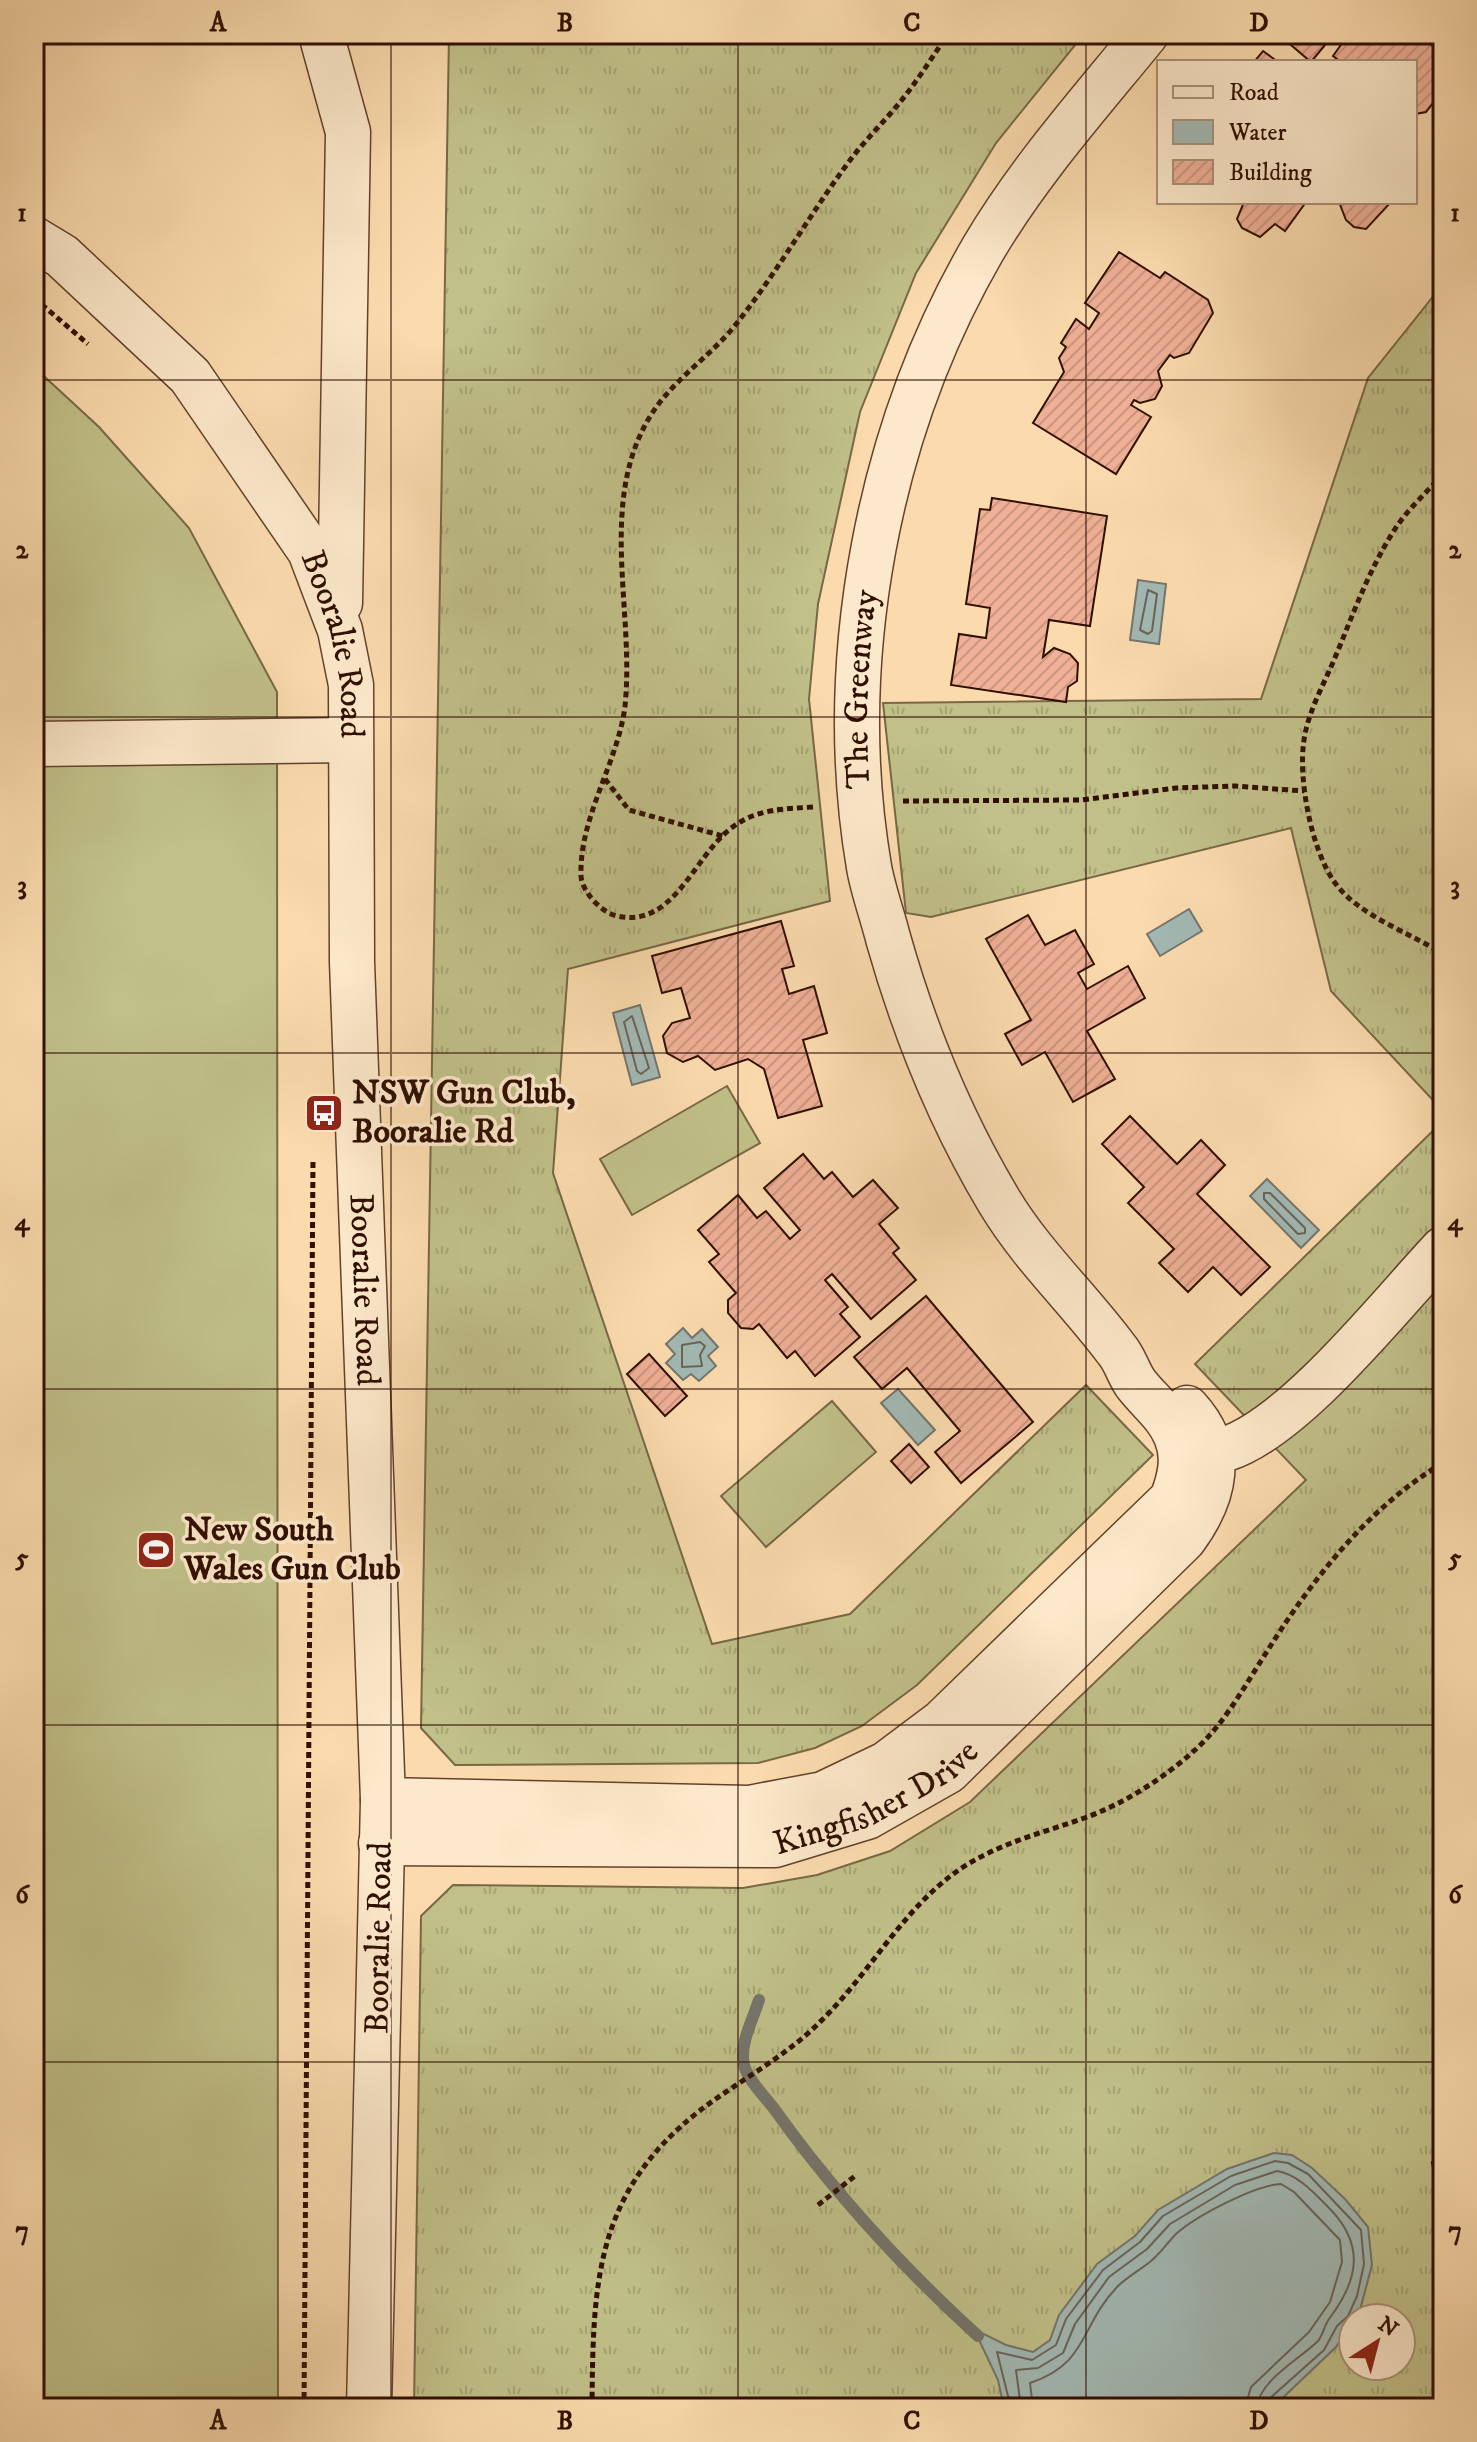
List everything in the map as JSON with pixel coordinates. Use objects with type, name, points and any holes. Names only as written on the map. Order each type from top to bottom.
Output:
[{"type":"street","points":[[321,34],[348,132],[340,630]]},
{"type":"street","name":"The Greenway","points":[[1146,34],[1039,162],[982,251],[943,331],[908,418],[884,499],[865,602],[858,700],[869,869],[908,1008],[948,1103],[1000,1202],[1048,1271],[1119,1351],[1134,1382],[1176,1434],[1196,1452]]},
{"type":"street","name":"Booralie Road","points":[[34,239],[62,256],[190,376],[310,551],[340,630],[351,685],[352,978],[383,1800],[369,2408]]},
{"type":"street","points":[[34,744],[350,740]]},
{"type":"street","points":[[1196,1452],[1225,1449],[1271,1425],[1306,1396],[1443,1249]]},
{"type":"street","name":"Kingfisher Drive","points":[[381,1843],[775,1845],[867,1817],[948,1771],[1184,1539],[1203,1514],[1214,1475],[1196,1452],[1180,1477],[1172,1499],[942,1722],[886,1764],[823,1794],[749,1808],[383,1800]]},
{"type":"path","points":[[813,807],[762,811],[723,836],[665,905],[642,917],[615,916],[593,901],[581,880],[584,850],[625,707],[625,488],[637,446],[651,414],[739,320],[781,264],[851,159],[903,99],[948,34]]},
{"type":"path","points":[[34,298],[100,354]]},
{"type":"path","points":[[1443,474],[1397,526],[1362,586],[1310,715],[1304,740],[1304,791],[1320,858],[1334,882],[1353,901],[1443,954]]},
{"type":"path","points":[[604,778],[629,810],[723,836]]},
{"type":"path","points":[[902,801],[1081,800],[1164,789],[1234,786],[1304,791]]},
{"type":"path","points":[[304,2408],[313,1153]]},
{"type":"path","points":[[592,2408],[596,2298],[609,2229],[636,2178],[664,2143],[696,2113],[732,2090],[819,2024],[907,1918],[965,1866],[1017,1840],[1104,1811],[1159,1778],[1192,1752],[1222,1721],[1280,1633],[1344,1548],[1370,1519],[1443,1463]]},
{"type":"path","points":[[1433,2161],[1441,2212],[1437,2306],[1443,2376]]},
{"type":"path","points":[[818,2205],[855,2176]]},
{"type":"green space","points":[[449,34],[1084,34],[996,143],[916,273],[860,412],[818,604],[809,699],[830,901],[568,969],[553,1173],[712,1644],[850,1614],[1086,1385],[1153,1455],[917,1685],[862,1726],[815,1748],[758,1763],[455,1765],[421,1728]]},
{"type":"green space","points":[[1443,284],[1443,1111],[1331,991],[1291,828],[931,917],[906,913],[883,703],[1261,699],[1368,378]]},
{"type":"green space","name":"New South Wales Gun Club","points":[[34,367],[99,427],[189,528],[277,692],[278,2408],[34,2408]]},
{"type":"green space","points":[[727,1086],[760,1143],[632,1215],[600,1159]]},
{"type":"green space","points":[[1443,1121],[1443,2408],[414,2408],[421,1916],[453,1885],[743,1888],[817,1875],[890,1851],[970,1802],[1306,1480],[1195,1364]]},
{"type":"green space","points":[[832,1401],[876,1452],[766,1547],[721,1496]]},
{"type":"water","points":[[1138,580],[1166,584],[1159,644],[1130,640]]},
{"type":"water","points":[[1189,909],[1202,931],[1160,956],[1147,934]]},
{"type":"water","points":[[640,1005],[660,1077],[632,1085],[613,1013]]},
{"type":"water","points":[[1267,1179],[1319,1230],[1301,1248],[1250,1196]]},
{"type":"water","points":[[683,1328],[692,1338],[702,1329],[718,1347],[708,1356],[716,1366],[699,1381],[691,1374],[683,1380],[666,1363],[675,1354],[666,1344]]},
{"type":"water","points":[[898,1389],[935,1430],[918,1445],[881,1403]]},
{"type":"water","points":[[1274,2153],[1292,2155],[1312,2168],[1345,2199],[1368,2227],[1372,2265],[1362,2302],[1337,2302],[1336,2347],[1272,2408],[1004,2408],[998,2380],[979,2340],[982,2333],[1006,2345],[1033,2352],[1050,2340],[1059,2315],[1097,2264],[1135,2236],[1158,2210],[1227,2169]]},
{"type":"building","points":[[1278,34],[1334,34],[1313,60],[1309,60]]},
{"type":"building","points":[[1334,34],[1417,34],[1443,54],[1443,90],[1426,112],[1417,114],[1417,60],[1338,60],[1333,56],[1343,42]]},
{"type":"building","points":[[1263,51],[1275,60],[1256,60]]},
{"type":"building","points":[[1243,204],[1305,204],[1285,231],[1275,224],[1260,237],[1242,228],[1237,219]]},
{"type":"building","points":[[1340,204],[1389,204],[1366,229],[1354,227],[1346,220]]},
{"type":"building","points":[[1119,252],[1160,278],[1165,272],[1208,300],[1213,313],[1189,353],[1174,358],[1170,355],[1158,371],[1162,386],[1155,399],[1140,403],[1134,400],[1131,405],[1151,417],[1116,474],[1033,423],[1064,372],[1059,358],[1066,347],[1061,343],[1076,319],[1089,329],[1099,313],[1085,303]]},
{"type":"building","points":[[992,498],[1107,516],[1090,626],[1049,620],[1043,657],[1054,648],[1070,654],[1078,663],[1077,681],[1068,687],[1066,702],[951,685],[959,634],[986,638],[990,608],[966,604],[980,509],[990,510]]},
{"type":"building","points":[[1028,915],[1045,945],[1075,930],[1094,964],[1078,973],[1087,989],[1128,966],[1145,998],[1087,1031],[1115,1079],[1073,1102],[1045,1052],[1022,1065],[1005,1034],[1031,1020],[986,939]]},
{"type":"building","points":[[781,921],[794,966],[782,969],[789,994],[814,986],[827,1033],[803,1040],[822,1106],[778,1118],[764,1069],[748,1059],[715,1070],[698,1056],[683,1062],[667,1053],[663,1036],[672,1023],[690,1018],[681,988],[662,993],[652,956]]},
{"type":"building","points":[[1130,1116],[1177,1164],[1201,1140],[1225,1165],[1197,1194],[1270,1267],[1241,1295],[1213,1267],[1188,1292],[1159,1263],[1174,1249],[1128,1203],[1144,1187],[1102,1144]]},
{"type":"building","points":[[803,1154],[824,1179],[832,1172],[853,1197],[873,1180],[898,1208],[879,1224],[899,1248],[893,1253],[916,1280],[871,1319],[832,1274],[825,1280],[848,1307],[840,1314],[860,1337],[815,1376],[795,1351],[787,1358],[759,1324],[753,1329],[741,1328],[728,1313],[728,1300],[736,1293],[709,1262],[719,1254],[698,1230],[738,1195],[757,1218],[766,1211],[790,1239],[800,1230],[764,1188]]},
{"type":"building","points":[[926,1296],[1033,1422],[961,1483],[935,1452],[960,1431],[907,1368],[882,1389],[854,1357]]},
{"type":"building","points":[[649,1354],[687,1396],[665,1416],[627,1374]]},
{"type":"building","points":[[909,1444],[929,1467],[911,1483],[891,1461]]},
{"type":"waterway","points":[[759,2000],[743,2049],[744,2065],[749,2076],[821,2171],[870,2228],[978,2336]]},
{"type":"place","name":"NSW Gun Club, Booralie Rd","points":[[324,1113]]},
{"type":"place","name":"New South Wales Gun Club","points":[[156,1550]]}]
